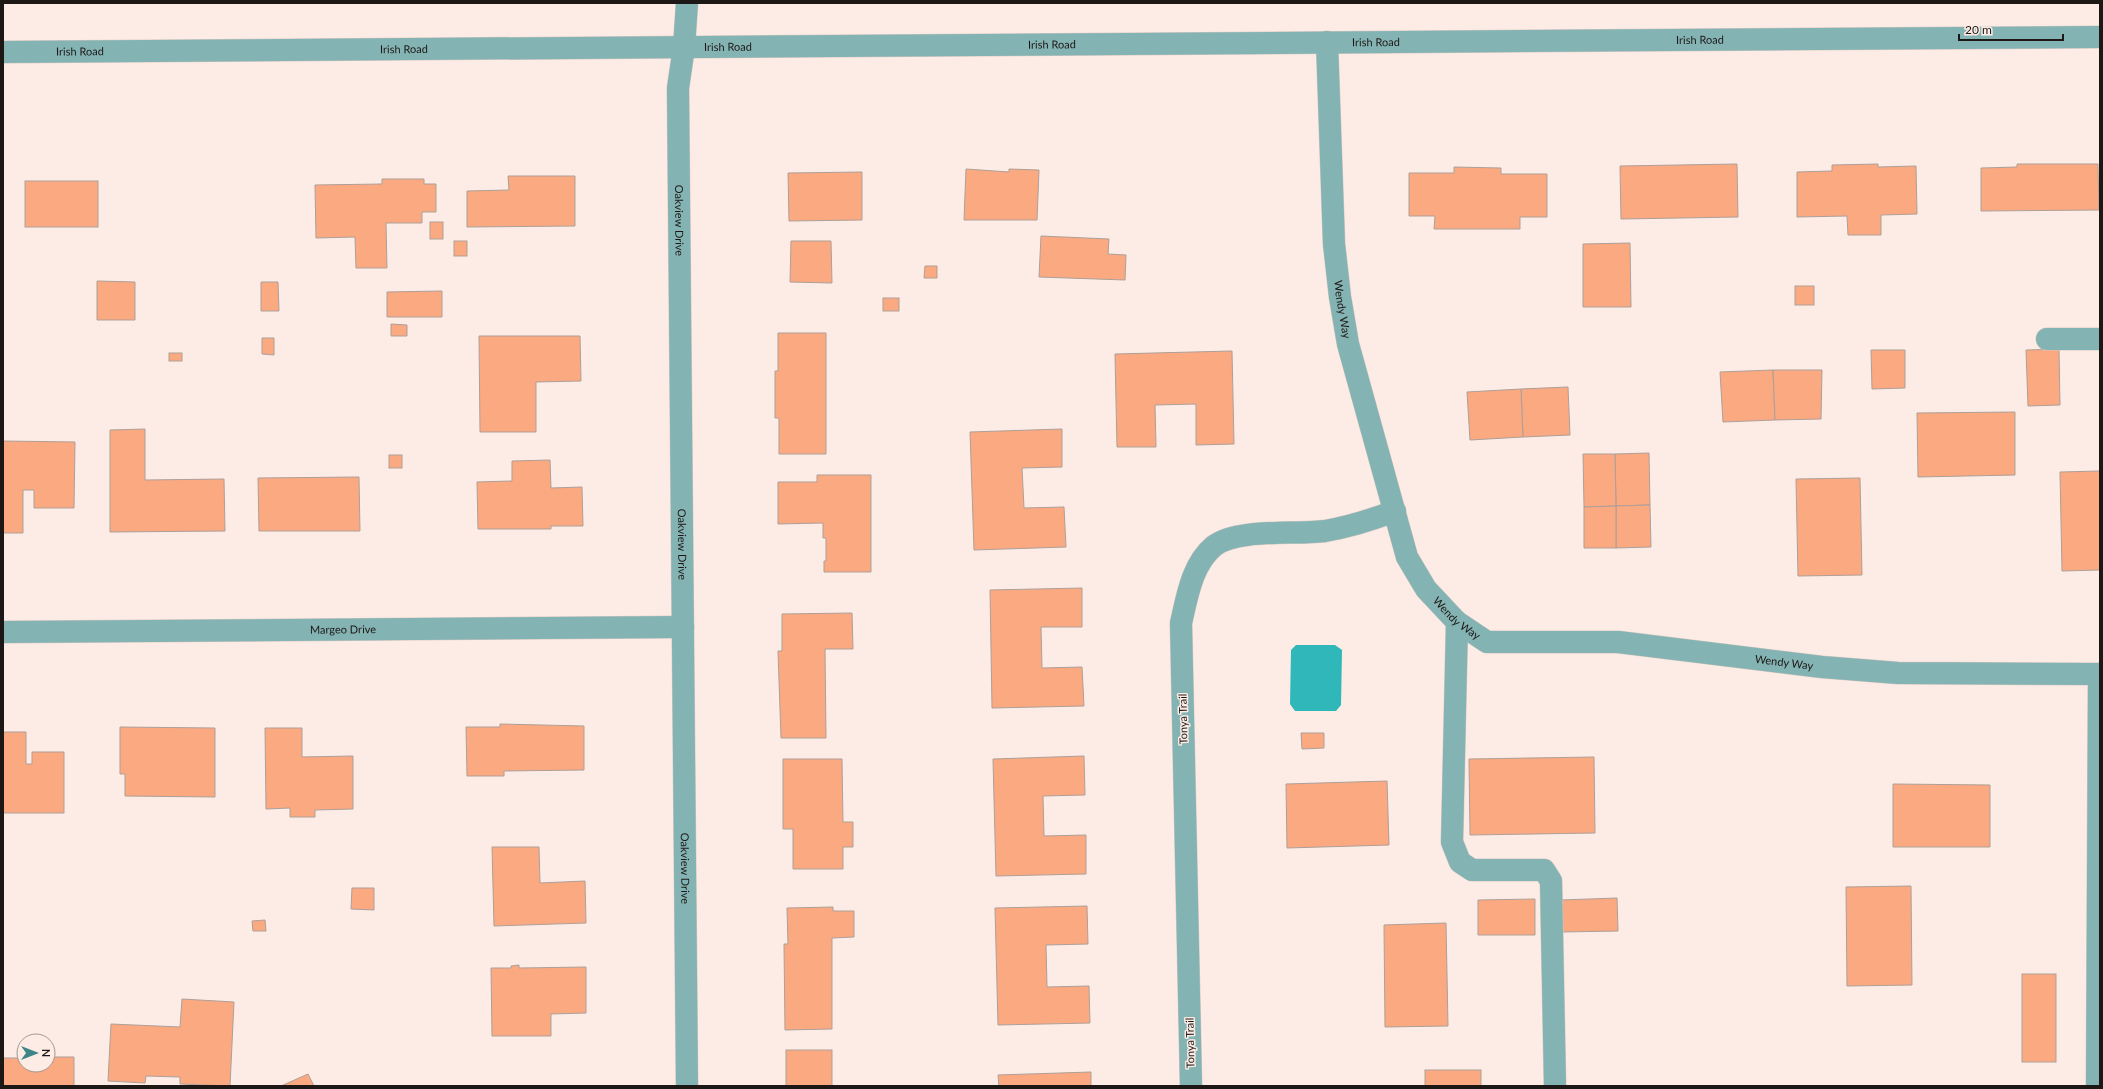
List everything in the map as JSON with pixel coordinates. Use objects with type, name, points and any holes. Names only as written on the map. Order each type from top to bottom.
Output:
[{"type":"street","name":"Oakview Drive","points":[[687,3],[684,48],[678,88],[687,1086]]},
{"type":"street","name":"Irish Road","points":[[3,52],[2100,37]]},
{"type":"street","name":"Wendy Way","points":[[1327,42],[1334,244],[1340,297],[1348,344],[1408,557],[1426,589],[1457,622],[1487,642],[1618,642],[1822,667],[1898,673],[2100,674],[2097,1086]]},
{"type":"street","points":[[2047,339],[2100,339]]},
{"type":"street","name":"Tonya Trail","points":[[1191,1086],[1180,623],[1189,588],[1199,564],[1214,546],[1233,537],[1323,531],[1361,523],[1395,511]]},
{"type":"street","points":[[1457,622],[1452,842],[1460,862],[1472,870],[1544,870],[1551,881],[1555,1086]]},
{"type":"street","name":"Margeo Drive","points":[[3,632],[683,627]]},
{"type":"water","points":[[1296,645],[1335,645],[1342,650],[1341,705],[1336,711],[1295,711],[1290,704],[1291,650]]},
{"type":"building","points":[[1737,164],[1738,217],[1621,219],[1620,166]]},
{"type":"building","points":[[1878,164],[1878,167],[1916,166],[1917,214],[1881,215],[1881,235],[1848,235],[1847,216],[1797,217],[1797,172],[1832,171],[1832,165]]},
{"type":"building","points":[[2017,164],[2098,164],[2099,210],[1981,211],[1981,168],[2017,167]]},
{"type":"building","points":[[1454,167],[1501,168],[1501,174],[1547,174],[1547,217],[1520,217],[1520,229],[1434,229],[1435,216],[1409,216],[1409,173],[1454,173]]},
{"type":"building","points":[[966,169],[1009,172],[1009,169],[1039,170],[1037,220],[964,220]]},
{"type":"building","points":[[862,172],[862,220],[789,221],[788,173]]},
{"type":"building","points":[[508,176],[575,176],[575,226],[467,227],[467,191],[509,190]]},
{"type":"building","points":[[382,179],[424,179],[424,184],[436,184],[436,212],[422,212],[422,223],[386,223],[387,268],[356,268],[355,237],[316,238],[315,185],[382,184]]},
{"type":"building","points":[[25,181],[98,181],[98,227],[25,227]]},
{"type":"building","points":[[430,222],[443,222],[443,239],[430,239]]},
{"type":"building","points":[[1041,236],[1109,239],[1108,254],[1126,255],[1125,280],[1039,277]]},
{"type":"building","points":[[454,241],[467,241],[467,256],[454,256]]},
{"type":"building","points":[[791,241],[831,241],[832,283],[790,282]]},
{"type":"building","points":[[1630,243],[1631,307],[1583,307],[1583,244]]},
{"type":"building","points":[[925,266],[937,266],[937,278],[924,278]]},
{"type":"building","points":[[97,281],[135,282],[135,320],[97,320]]},
{"type":"building","points":[[261,282],[278,282],[279,311],[261,311]]},
{"type":"building","points":[[1795,286],[1814,286],[1814,305],[1795,305]]},
{"type":"building","points":[[442,291],[442,317],[387,317],[387,292]]},
{"type":"building","points":[[883,298],[899,298],[899,311],[883,311]]},
{"type":"building","points":[[391,324],[407,325],[407,336],[391,336]]},
{"type":"building","points":[[778,333],[826,333],[826,454],[779,454],[779,418],[775,418],[775,371],[778,371]]},
{"type":"building","points":[[479,336],[580,336],[581,381],[536,382],[536,432],[480,432]]},
{"type":"building","points":[[262,338],[274,338],[274,355],[262,354]]},
{"type":"building","points":[[2059,349],[2060,405],[2028,406],[2026,350]]},
{"type":"building","points":[[1871,350],[1905,350],[1905,388],[1872,389]]},
{"type":"building","points":[[1232,351],[1234,444],[1196,445],[1196,404],[1155,405],[1156,447],[1117,447],[1115,354]]},
{"type":"building","points":[[169,353],[182,353],[182,361],[169,361]]},
{"type":"building","points":[[1773,370],[1775,420],[1723,422],[1720,372]]},
{"type":"building","points":[[1773,370],[1822,370],[1821,419],[1775,420]]},
{"type":"building","points":[[1568,387],[1570,435],[1523,437],[1521,389]]},
{"type":"building","points":[[1521,389],[1523,437],[1470,440],[1467,392]]},
{"type":"building","points":[[2015,412],[2015,475],[1918,477],[1917,413]]},
{"type":"building","points":[[145,429],[145,480],[224,479],[225,531],[110,532],[110,430]]},
{"type":"building","points":[[1062,429],[1062,467],[1022,468],[1024,508],[1064,507],[1066,547],[974,550],[970,432]]},
{"type":"building","points":[[3,441],[75,442],[74,508],[34,508],[34,490],[23,490],[23,533],[3,533]]},
{"type":"building","points":[[1649,453],[1650,505],[1616,506],[1615,454]]},
{"type":"building","points":[[1583,454],[1615,454],[1616,506],[1584,507]]},
{"type":"building","points":[[389,455],[402,455],[402,468],[389,468]]},
{"type":"building","points":[[550,460],[551,488],[582,487],[583,526],[551,526],[551,529],[478,529],[477,482],[512,481],[512,461]]},
{"type":"building","points":[[2100,471],[2100,570],[2062,571],[2060,472]]},
{"type":"building","points":[[817,475],[871,475],[871,572],[824,572],[824,561],[826,561],[826,538],[823,538],[823,523],[778,524],[778,482],[817,482]]},
{"type":"building","points":[[359,477],[360,531],[259,531],[258,478]]},
{"type":"building","points":[[1860,478],[1862,575],[1798,576],[1796,479]]},
{"type":"building","points":[[1650,505],[1651,547],[1616,548],[1616,506]]},
{"type":"building","points":[[1616,506],[1616,548],[1584,548],[1584,507]]},
{"type":"building","points":[[1082,588],[1082,627],[1041,627],[1042,668],[1082,667],[1084,706],[992,708],[990,590]]},
{"type":"building","points":[[852,613],[853,649],[825,649],[826,738],[781,738],[778,651],[782,651],[782,614]]},
{"type":"building","points":[[500,724],[584,726],[584,770],[504,771],[504,776],[467,776],[466,727],[500,727]]},
{"type":"building","points":[[120,727],[215,728],[215,797],[125,796],[125,774],[120,774]]},
{"type":"building","points":[[265,728],[302,728],[302,757],[353,756],[353,809],[315,810],[315,817],[290,817],[290,808],[266,809]]},
{"type":"building","points":[[3,732],[26,732],[26,764],[32,764],[32,752],[64,752],[64,813],[3,813]]},
{"type":"building","points":[[1301,733],[1324,733],[1324,748],[1302,749]]},
{"type":"building","points":[[1084,756],[1085,795],[1043,796],[1044,836],[1086,835],[1086,874],[996,876],[993,759]]},
{"type":"building","points":[[1594,757],[1595,833],[1470,835],[1469,759]]},
{"type":"building","points":[[783,759],[842,759],[843,822],[853,822],[853,847],[843,847],[843,869],[793,869],[793,829],[783,829]]},
{"type":"building","points":[[1387,781],[1389,845],[1287,848],[1286,784]]},
{"type":"building","points":[[1893,784],[1990,785],[1990,847],[1893,847]]},
{"type":"building","points":[[492,847],[539,847],[540,883],[585,881],[586,923],[494,926]]},
{"type":"building","points":[[1911,886],[1912,985],[1847,986],[1846,887]]},
{"type":"building","points":[[352,888],[374,888],[374,910],[351,909]]},
{"type":"building","points":[[1617,898],[1618,931],[1562,932],[1561,900]]},
{"type":"building","points":[[1535,899],[1535,935],[1478,935],[1478,900]]},
{"type":"building","points":[[1087,906],[1088,944],[1046,945],[1047,987],[1089,986],[1090,1023],[998,1025],[995,908]]},
{"type":"building","points":[[833,907],[833,911],[854,911],[854,937],[832,938],[832,1029],[785,1030],[784,944],[788,944],[787,908]]},
{"type":"building","points":[[265,920],[266,931],[253,931],[252,921]]},
{"type":"building","points":[[1446,923],[1448,1026],[1385,1027],[1384,925]]},
{"type":"building","points":[[519,965],[519,968],[586,967],[586,1013],[551,1014],[551,1036],[492,1036],[491,968],[511,968],[511,966]]},
{"type":"building","points":[[2022,974],[2056,974],[2056,1062],[2022,1062]]},
{"type":"building","points":[[182,999],[234,1002],[230,1086],[180,1084],[180,1077],[146,1076],[145,1083],[108,1081],[111,1024],[180,1027]]},
{"type":"building","points":[[786,1050],[832,1050],[832,1086],[786,1086]]},
{"type":"building","points":[[56,1057],[74,1057],[74,1086],[3,1086],[3,1058],[16,1058],[16,1073],[56,1073]]},
{"type":"building","points":[[1425,1070],[1481,1070],[1481,1086],[1425,1086]]},
{"type":"building","points":[[1091,1072],[1091,1086],[999,1086],[998,1075]]},
{"type":"building","points":[[308,1074],[314,1086],[281,1086]]}]
